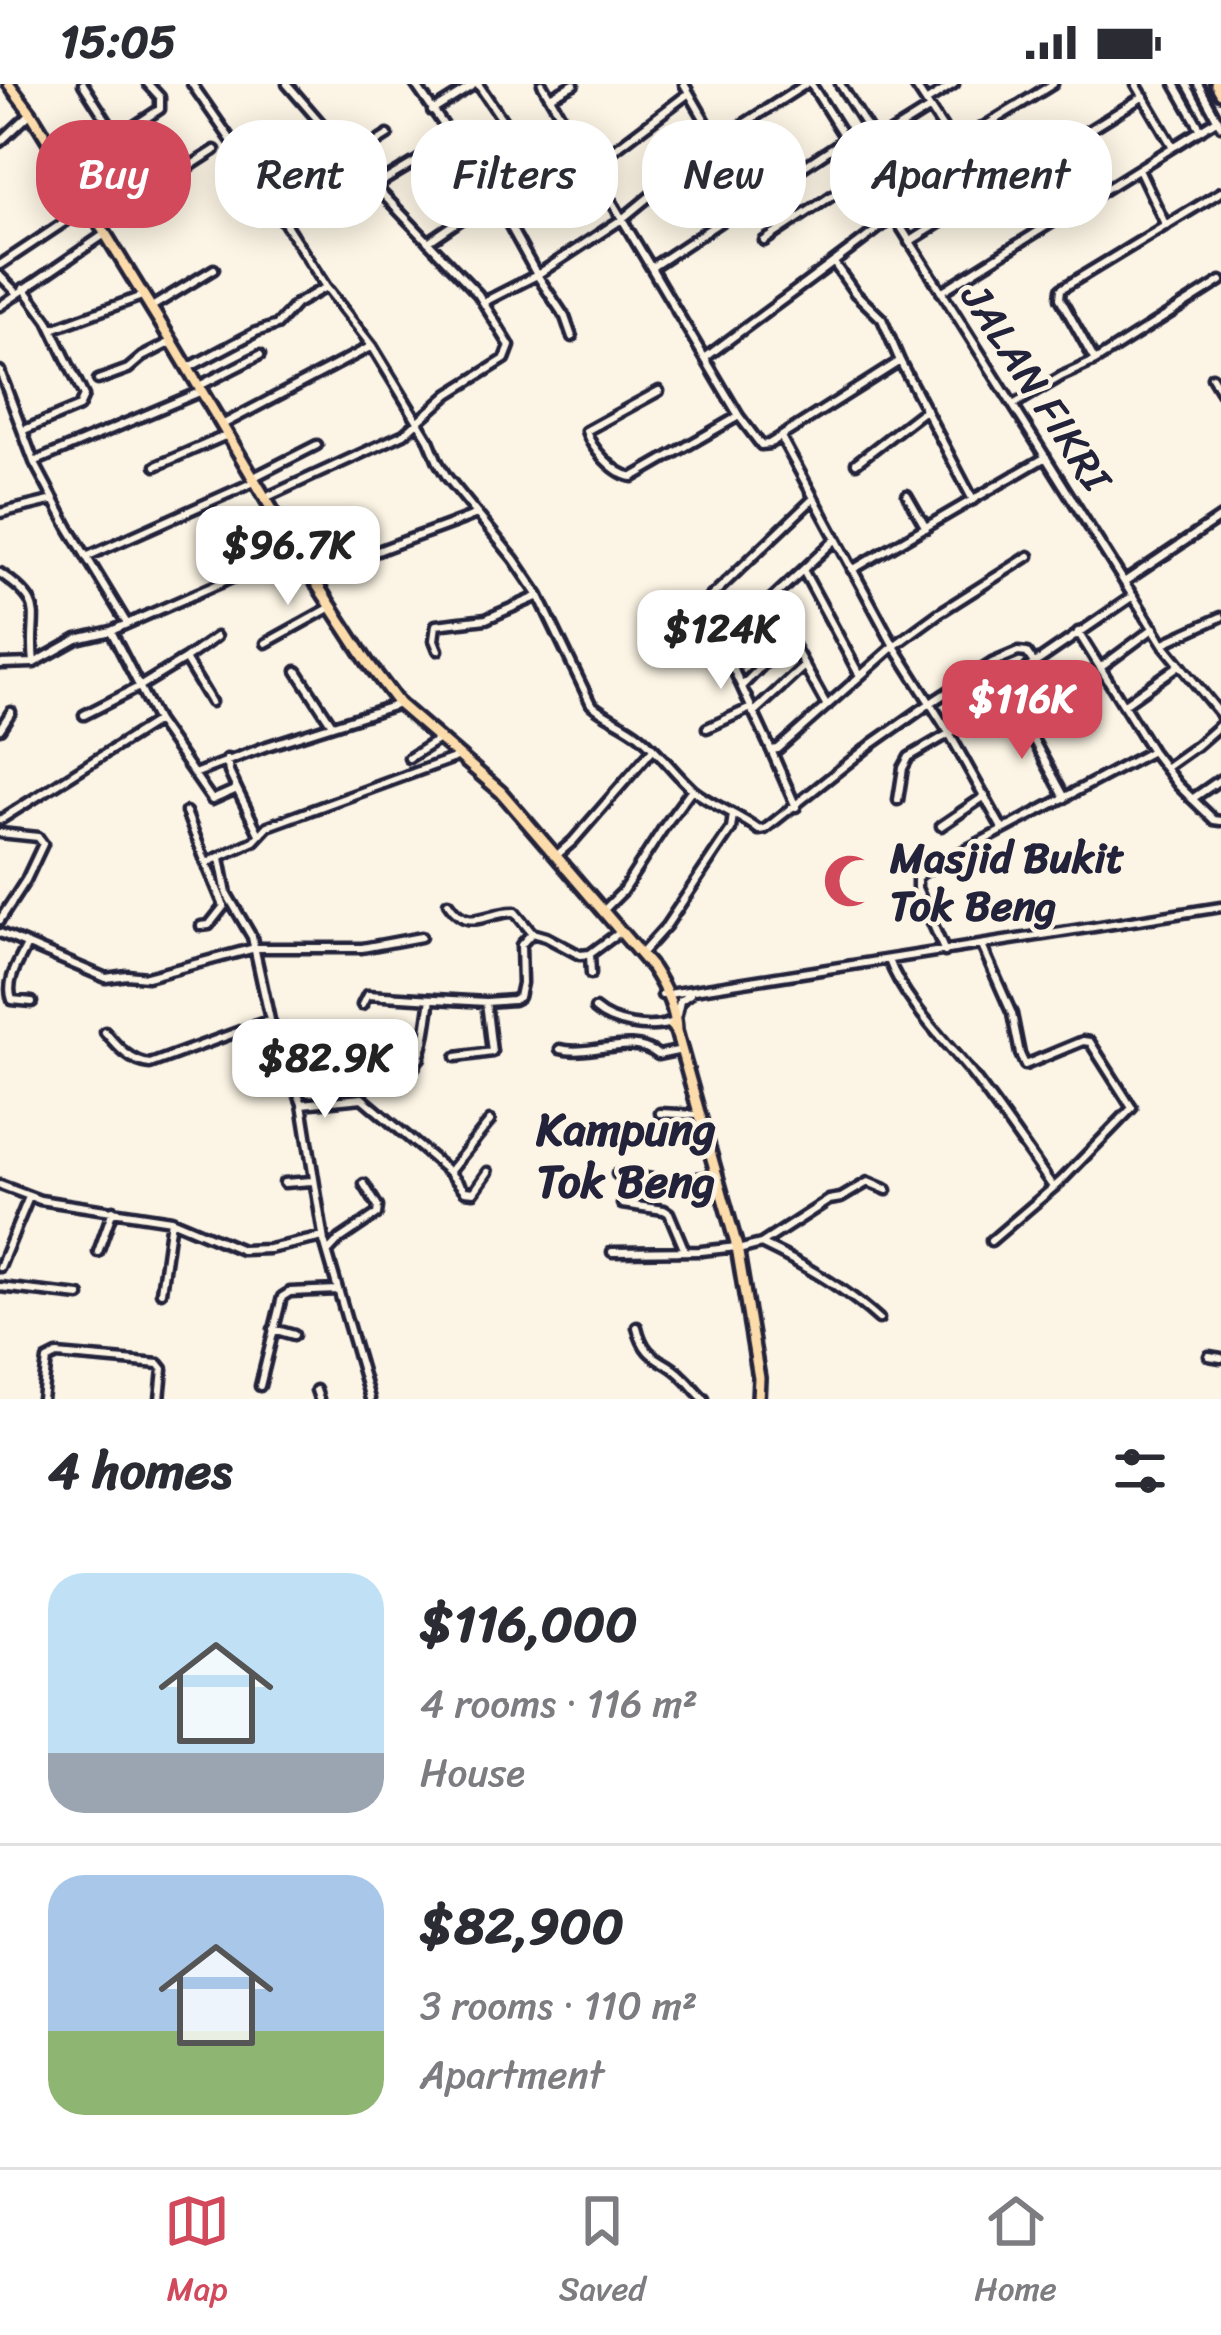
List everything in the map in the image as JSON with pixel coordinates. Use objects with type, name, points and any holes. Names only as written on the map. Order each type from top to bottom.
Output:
[{"type":"main road","points":[[9,84],[36,121]]},
{"type":"main road","points":[[1216,84],[1221,93]]},
{"type":"main road","points":[[102,230],[368,663],[399,704],[501,792],[656,972],[737,1249],[759,1378],[758,1399]]},
{"type":"street","points":[[82,84],[106,120]]},
{"type":"street","points":[[143,120],[160,109],[160,97],[148,84]]},
{"type":"street","points":[[192,84],[326,287],[372,346],[430,440],[437,462],[539,596],[591,704],[642,736],[692,789],[759,830],[765,829],[872,744],[992,663],[1018,652],[1027,653],[1034,663]]},
{"type":"street","points":[[286,84],[317,120]]},
{"type":"street","points":[[415,84],[437,120]]},
{"type":"street","points":[[431,112],[476,84],[502,120]]},
{"type":"street","points":[[542,84],[563,120]]},
{"type":"street","points":[[550,98],[574,84]]},
{"type":"street","points":[[684,84],[705,120]]},
{"type":"street","points":[[751,120],[808,84]]},
{"type":"street","name":"JALAN FIKRI","points":[[808,84],[831,120]]},
{"type":"street","points":[[840,84],[862,120]]},
{"type":"street","points":[[914,84],[938,120]]},
{"type":"street","points":[[907,120],[954,84]]},
{"type":"street","points":[[996,120],[1053,84]]},
{"type":"street","points":[[1136,84],[1173,147]]},
{"type":"street","points":[[1174,84],[1201,130]]},
{"type":"street","points":[[1112,185],[1219,122],[1198,84]]},
{"type":"street","points":[[618,147],[689,93]]},
{"type":"street","points":[[1105,120],[1144,96]]},
{"type":"street","points":[[0,142],[31,113]]},
{"type":"street","points":[[652,267],[830,149]]},
{"type":"street","points":[[0,305],[214,150]]},
{"type":"street","points":[[1138,169],[1166,226]]},
{"type":"street","points":[[1096,362],[1060,298],[1061,290],[1221,192]]},
{"type":"street","points":[[764,241],[830,197]]},
{"type":"street","points":[[264,498],[404,434],[449,394],[508,354],[508,340],[484,302],[387,199]]},
{"type":"street","points":[[484,302],[537,275],[642,203]]},
{"type":"street","points":[[618,212],[761,445],[900,361]]},
{"type":"street","points":[[0,265],[56,228]]},
{"type":"street","points":[[427,243],[448,228]]},
{"type":"street","points":[[511,228],[572,337]]},
{"type":"street","points":[[705,358],[879,228]]},
{"type":"street","name":"JALAN FIKRI","points":[[900,228],[1163,644],[1221,719]]},
{"type":"street","points":[[909,242],[932,228]]},
{"type":"street","points":[[940,292],[1043,228]]},
{"type":"street","points":[[834,263],[880,317],[973,500]]},
{"type":"street","points":[[150,308],[214,269]]},
{"type":"street","points":[[0,276],[20,290],[52,328],[84,397],[79,407],[23,430]]},
{"type":"street","points":[[1013,405],[1096,362],[1221,281]]},
{"type":"street","points":[[188,368],[277,326],[296,304],[326,287]]},
{"type":"street","points":[[52,328],[142,296]]},
{"type":"street","points":[[98,380],[128,369],[171,342]]},
{"type":"street","points":[[156,466],[372,346]]},
{"type":"street","points":[[34,461],[200,388],[260,355]]},
{"type":"street","points":[[0,371],[34,461],[126,622]]},
{"type":"street","points":[[1212,376],[1221,392]]},
{"type":"street","points":[[659,391],[586,431],[588,440],[623,476],[633,477],[740,416]]},
{"type":"street","points":[[856,463],[926,409]]},
{"type":"street","points":[[781,437],[894,646],[1003,830]]},
{"type":"street","points":[[86,557],[317,445]]},
{"type":"street","points":[[852,570],[1046,457]]},
{"type":"street","points":[[907,495],[926,528]]},
{"type":"street","points":[[796,807],[722,645],[697,610],[814,498]]},
{"type":"street","points":[[0,513],[54,500]]},
{"type":"street","points":[[314,580],[371,552],[477,514]]},
{"type":"street","points":[[1124,582],[1221,517]]},
{"type":"street","points":[[722,645],[836,539]]},
{"type":"street","points":[[0,664],[34,663],[77,639],[111,631],[296,550]]},
{"type":"street","points":[[771,750],[778,749],[894,646],[1029,556]]},
{"type":"street","points":[[802,570],[860,676]]},
{"type":"street","points":[[0,574],[33,602],[34,663]]},
{"type":"street","points":[[438,650],[436,625],[486,619],[539,596]]},
{"type":"street","points":[[898,800],[909,758],[949,734],[1026,702],[1034,693],[1027,670],[1034,663],[1133,596]]},
{"type":"street","points":[[769,602],[827,706]]},
{"type":"street","points":[[266,643],[332,607]]},
{"type":"street","points":[[1163,644],[1221,617]]},
{"type":"street","points":[[1100,668],[1154,628]]},
{"type":"street","points":[[111,631],[157,721],[212,800],[237,789]]},
{"type":"street","points":[[1078,632],[1152,751],[1192,799],[1221,821]]},
{"type":"street","points":[[84,715],[139,687],[216,637]]},
{"type":"street","points":[[742,686],[789,638]]},
{"type":"street","points":[[185,659],[211,702]]},
{"type":"street","points":[[707,728],[752,711],[804,666]]},
{"type":"street","points":[[1123,705],[1178,666]]},
{"type":"street","points":[[297,671],[332,724]]},
{"type":"street","points":[[1211,704],[1221,699]]},
{"type":"street","points":[[194,774],[399,704]]},
{"type":"street","points":[[1015,706],[1065,799]]},
{"type":"street","points":[[0,729],[10,712]]},
{"type":"street","points":[[1165,768],[1196,746],[1221,719]]},
{"type":"street","points":[[0,820],[157,721]]},
{"type":"street","points":[[409,758],[439,739]]},
{"type":"street","points":[[557,855],[653,749]]},
{"type":"street","points":[[945,952],[917,878],[1152,751]]},
{"type":"street","points":[[206,863],[254,841],[268,826],[461,756]]},
{"type":"street","points":[[227,759],[259,834]]},
{"type":"street","points":[[1192,799],[1221,778]]},
{"type":"street","points":[[603,910],[622,892],[692,789]]},
{"type":"street","points":[[940,826],[985,796]]},
{"type":"street","points":[[186,812],[224,907],[209,925],[201,926]]},
{"type":"street","points":[[731,829],[733,812]]},
{"type":"street","points":[[640,955],[666,926],[731,829],[742,821],[750,823]]},
{"type":"street","points":[[0,832],[38,837],[44,844],[0,920]]},
{"type":"street","points":[[220,858],[227,894],[255,948],[270,1020],[302,1104],[323,1237],[370,1399]]},
{"type":"street","points":[[448,903],[469,920],[515,912],[532,932],[573,953],[590,954],[621,932]]},
{"type":"street","points":[[665,997],[1221,907]]},
{"type":"street","points":[[362,1005],[367,995],[513,1000],[519,997],[522,983],[521,944],[532,932]]},
{"type":"street","points":[[0,933],[106,978],[147,977],[255,948],[362,948],[422,937]]},
{"type":"street","points":[[27,945],[9,994],[12,1000],[32,1002]]},
{"type":"street","points":[[982,946],[1012,1014],[1025,1065],[1087,1041],[1132,1108],[991,1241]]},
{"type":"street","points":[[590,954],[591,974]]},
{"type":"street","points":[[889,960],[924,1015],[1053,1187]]},
{"type":"street","points":[[665,997],[701,991]]},
{"type":"street","points":[[595,1009],[604,1017],[636,1024],[675,1026],[680,1001],[690,994]]},
{"type":"street","points":[[420,1058],[387,1045],[380,1056],[383,1062],[406,1069],[415,1066],[420,1058],[431,999]]},
{"type":"street","points":[[456,1057],[492,1052],[486,1002]]},
{"type":"street","points":[[104,1032],[138,1062],[150,1064],[270,1020]]},
{"type":"street","points":[[279,1042],[303,1040],[335,1049]]},
{"type":"street","points":[[560,1049],[644,1048],[658,1055],[682,1050]]},
{"type":"street","points":[[302,1104],[362,1098],[465,1192],[474,1192],[488,1172]]},
{"type":"street","points":[[660,1113],[701,1115]]},
{"type":"street","points":[[448,1172],[490,1121]]},
{"type":"street","points":[[617,1174],[674,1181],[718,1175]]},
{"type":"street","points":[[284,1183],[312,1181]]},
{"type":"street","points":[[612,1252],[737,1249],[761,1244],[868,1182],[887,1190]]},
{"type":"street","points":[[328,1252],[377,1214],[378,1207],[364,1184]]},
{"type":"street","points":[[0,1186],[29,1197],[171,1220],[242,1250],[323,1237]]},
{"type":"street","points":[[0,1267],[29,1197]]},
{"type":"street","points":[[622,1204],[669,1213],[685,1251]]},
{"type":"street","points":[[98,1252],[113,1210]]},
{"type":"street","points":[[160,1292],[171,1220]]},
{"type":"street","points":[[761,1244],[842,1288],[879,1319]]},
{"type":"street","points":[[0,1287],[80,1296]]},
{"type":"street","points":[[260,1386],[282,1297],[338,1290]]},
{"type":"street","points":[[637,1327],[644,1346],[656,1359],[682,1375],[704,1399]]},
{"type":"street","points":[[273,1329],[294,1335]]},
{"type":"street","points":[[42,1399],[47,1360],[57,1355],[162,1365],[160,1399]]},
{"type":"street","points":[[1209,1356],[1221,1358]]},
{"type":"place","name":"Masjid Bukit Tok Beng","points":[[850,881]]},
{"type":"district","name":"Kampung Tok Beng","points":[[626,1155]]}]
